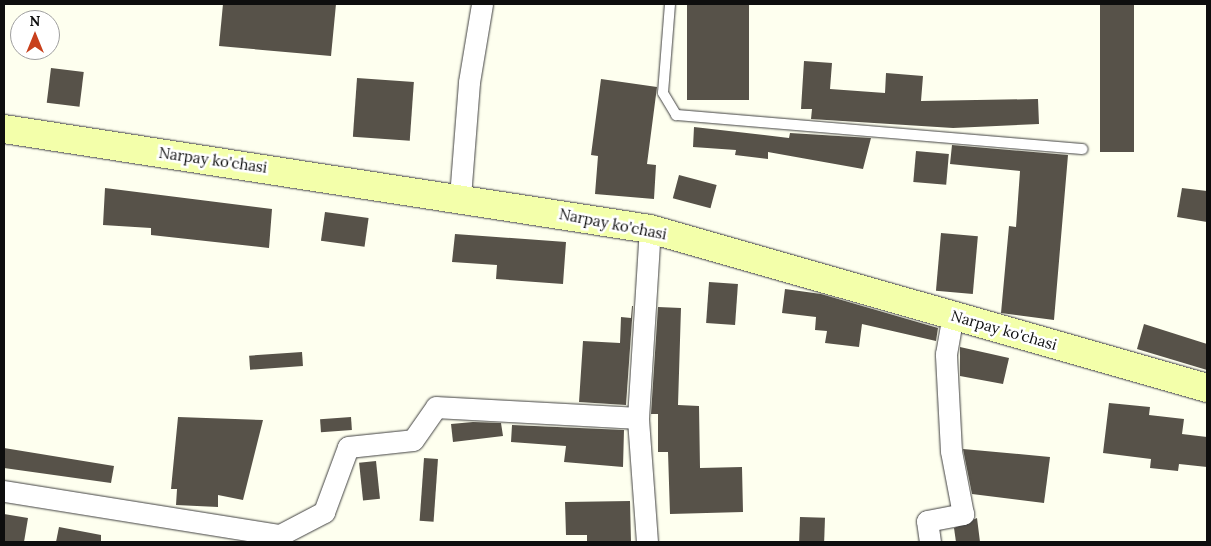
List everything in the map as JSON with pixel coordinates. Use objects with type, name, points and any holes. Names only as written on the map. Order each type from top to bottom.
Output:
[{"type":"main road","name":"Narpay ko'chasi","points":[[4,129],[460,197],[650,230],[1207,388]]},
{"type":"street","points":[[460,197],[469,82],[482,4]]},
{"type":"street","points":[[647,542],[638,418],[650,230]]},
{"type":"street","points":[[930,542],[927,521],[963,514],[951,451],[946,354],[953,316]]},
{"type":"street","points":[[4,491],[280,535],[324,512],[348,446],[413,440],[436,407],[638,418]]},
{"type":"lane","points":[[670,4],[663,93],[676,115],[1083,149]]},
{"type":"building","points":[[223,4],[336,4],[331,56],[219,46]]},
{"type":"building","points":[[687,4],[749,4],[749,100],[687,100]]},
{"type":"building","points":[[1100,4],[1134,4],[1134,152],[1100,152]]},
{"type":"building","points":[[804,61],[832,63],[830,89],[885,93],[886,73],[923,76],[921,101],[1038,99],[1039,124],[953,128],[811,119],[812,109],[801,109]]},
{"type":"building","points":[[51,68],[84,72],[79,107],[47,103]]},
{"type":"building","points":[[357,78],[414,82],[410,141],[353,137]]},
{"type":"building","points":[[601,79],[657,87],[647,164],[656,165],[654,199],[595,194],[598,156],[591,155]]},
{"type":"building","points":[[694,127],[789,138],[790,133],[871,138],[863,169],[768,152],[768,159],[735,155],[736,150],[693,147]]},
{"type":"building","points":[[952,145],[1068,155],[1054,320],[1001,313],[1009,226],[1016,227],[1020,171],[950,164]]},
{"type":"building","points":[[916,151],[949,154],[946,185],[913,182]]},
{"type":"building","points":[[679,175],[717,185],[710,208],[673,198]]},
{"type":"building","points":[[105,188],[272,209],[269,248],[151,235],[151,228],[103,225]]},
{"type":"building","points":[[1182,188],[1207,191],[1207,222],[1177,217]]},
{"type":"building","points":[[325,212],[369,218],[365,247],[321,241]]},
{"type":"building","points":[[941,233],[978,236],[973,294],[936,291]]},
{"type":"building","points":[[455,234],[566,242],[563,284],[496,279],[497,265],[452,262]]},
{"type":"building","points":[[709,282],[738,284],[735,325],[706,323]]},
{"type":"building","points":[[785,289],[821,294],[938,328],[936,341],[862,324],[859,347],[825,343],[827,331],[815,330],[816,317],[782,313]]},
{"type":"building","points":[[632,306],[626,405],[579,402],[583,341],[620,343],[621,317],[631,318]]},
{"type":"building","points":[[658,307],[681,308],[678,405],[699,406],[700,468],[742,467],[743,512],[670,514],[668,452],[658,452],[658,414],[651,414]]},
{"type":"building","points":[[1144,324],[1207,344],[1207,370],[1137,349]]},
{"type":"building","points":[[960,347],[1009,358],[1003,384],[960,376]]},
{"type":"building","points":[[302,352],[303,366],[250,370],[249,356]]},
{"type":"building","points":[[1109,403],[1150,407],[1149,415],[1184,419],[1182,434],[1207,437],[1207,467],[1179,464],[1178,471],[1150,468],[1151,459],[1103,453]]},
{"type":"building","points":[[178,417],[263,420],[243,500],[218,495],[218,507],[176,505],[177,489],[171,489]]},
{"type":"building","points":[[351,417],[352,430],[321,432],[320,419]]},
{"type":"building","points":[[473,422],[501,423],[503,436],[453,442],[451,424]]},
{"type":"building","points":[[512,425],[624,430],[623,467],[564,462],[566,446],[511,442]]},
{"type":"building","points":[[4,448],[114,466],[111,483],[4,468]]},
{"type":"building","points":[[963,449],[1050,457],[1044,503],[972,494]]},
{"type":"building","points":[[424,458],[438,459],[434,522],[420,521]]},
{"type":"building","points":[[376,461],[380,499],[363,501],[359,463]]},
{"type":"building","points":[[630,501],[631,542],[587,542],[587,535],[566,535],[565,502]]},
{"type":"building","points":[[4,514],[28,518],[24,542],[4,542]]},
{"type":"building","points":[[800,517],[825,518],[824,542],[799,542]]},
{"type":"building","points":[[977,518],[980,542],[956,542],[954,528]]},
{"type":"building","points":[[59,527],[101,535],[101,542],[56,542]]}]
